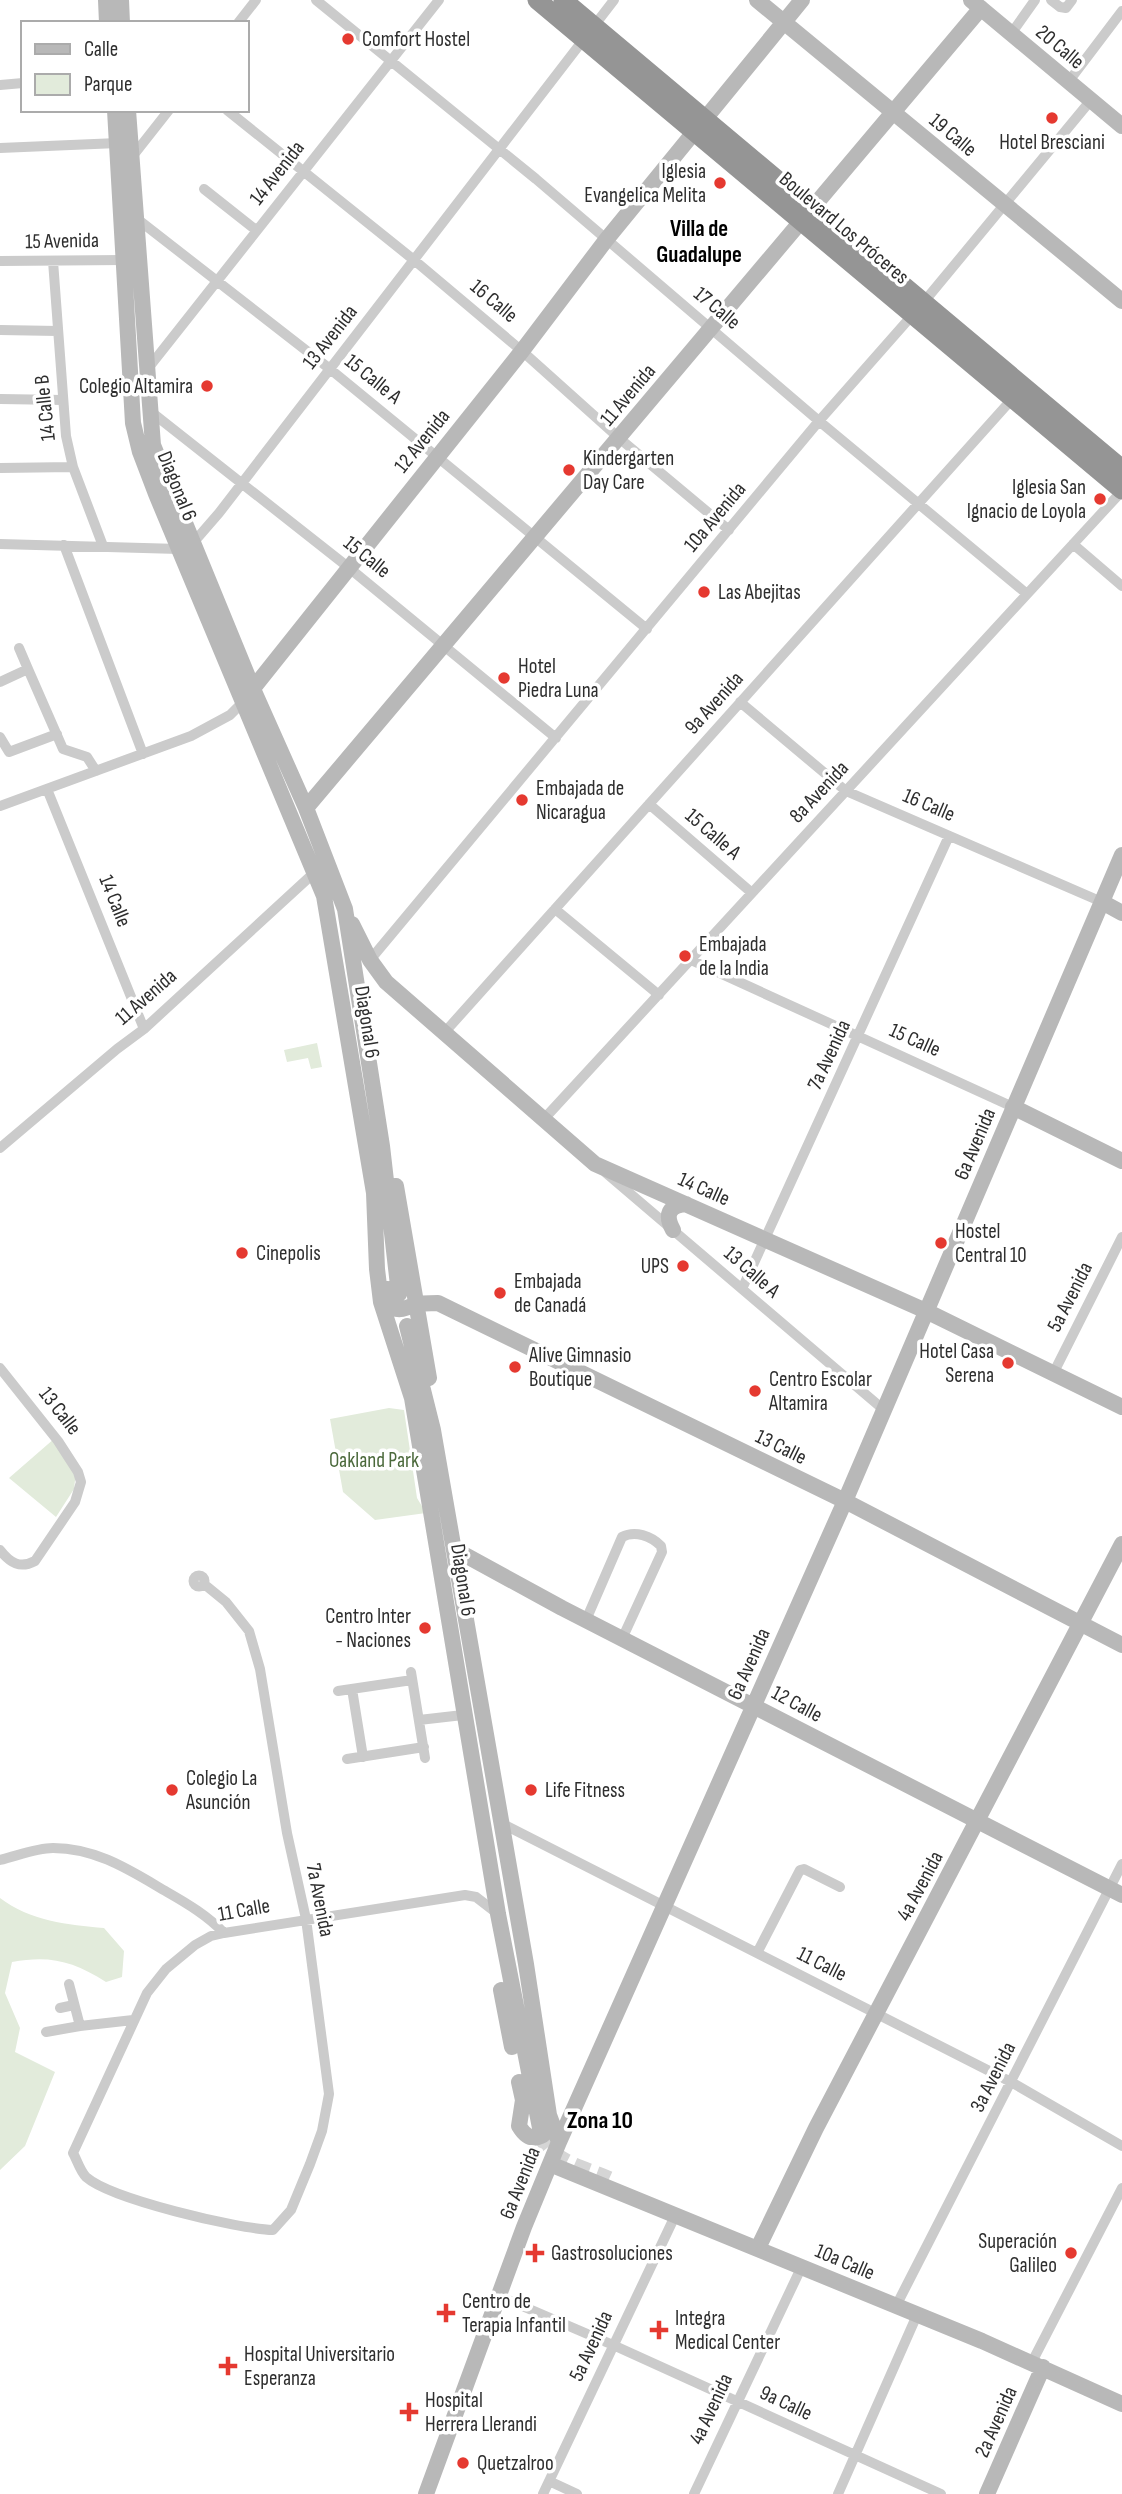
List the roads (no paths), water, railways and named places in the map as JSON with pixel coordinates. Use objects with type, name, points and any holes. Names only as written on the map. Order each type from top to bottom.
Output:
[{"type":"highway","name":"Boulevard Los Próceres","points":[[537,0],[589,33],[918,309],[1122,469]]},
{"type":"highway","name":"Boulevard Los Próceres","points":[[563,0],[589,33]]},
{"type":"highway","name":"Boulevard Los Próceres","points":[[918,309],[1013,398],[1122,490]]},
{"type":"street","points":[[106,0],[107,21]]},
{"type":"street","points":[[121,0],[122,21]]},
{"type":"street","points":[[240,21],[256,0]]},
{"type":"street","name":"17 Calle","points":[[316,0],[1027,594]]},
{"type":"street","name":"14 Avenida","points":[[146,371],[439,0]]},
{"type":"street","name":"13 Avenida","points":[[186,546],[219,513],[614,0]]},
{"type":"street","name":"19 Calle","points":[[757,0],[1120,296]]},
{"type":"street","name":"12 Avenida","points":[[0,806],[143,754],[217,724],[230,715],[522,351],[606,240],[802,0]]},
{"type":"street","points":[[1009,32],[1027,0]]},
{"type":"street","points":[[1009,32],[1035,0]]},
{"type":"street","points":[[1051,0],[1062,8],[1066,8],[1072,0]]},
{"type":"street","name":"20 Calle","points":[[979,3],[1009,32],[1122,126]]},
{"type":"street","name":"11 Avenida","points":[[306,808],[712,329],[979,3]]},
{"type":"street","points":[[1122,10],[1067,80],[1089,88],[1122,115]]},
{"type":"street","points":[[0,85],[21,83]]},
{"type":"street","name":"10a Avenida","points":[[370,960],[819,421],[918,309],[1091,100]]},
{"type":"street","name":"Diagonal 6","points":[[115,112],[133,423],[147,472],[186,546]]},
{"type":"street","name":"Diagonal 6","points":[[128,112],[153,444],[186,546],[248,695],[324,896],[375,1211],[377,1269],[382,1302],[412,1400],[507,1966]]},
{"type":"street","points":[[132,157],[167,112]]},
{"type":"street","name":"16 Calle","points":[[230,112],[414,260],[729,530]]},
{"type":"street","points":[[0,148],[118,143]]},
{"type":"street","points":[[204,189],[256,230]]},
{"type":"street","name":"15 Calle A","points":[[136,218],[330,369],[647,629]]},
{"type":"street","name":"15 Avenida","points":[[0,261],[124,260]]},
{"type":"street","name":"14 Calle B","points":[[53,261],[66,436],[73,467],[103,547]]},
{"type":"street","points":[[0,330],[58,331]]},
{"type":"street","name":"9a Avenida","points":[[444,1032],[1013,398]]},
{"type":"street","points":[[0,399],[63,400]]},
{"type":"street","name":"15 Calle","points":[[150,411],[348,567],[556,738]]},
{"type":"street","points":[[0,468],[73,467]]},
{"type":"street","name":"8a Avenida","points":[[543,1120],[1122,490]]},
{"type":"street","points":[[0,544],[186,546]]},
{"type":"street","points":[[1073,544],[1122,586]]},
{"type":"street","points":[[64,545],[143,754]]},
{"type":"street","points":[[19,648],[63,749],[87,757],[96,771]]},
{"type":"street","points":[[0,682],[28,670]]},
{"type":"street","name":"Diagonal 6","points":[[248,695],[306,808],[345,908],[382,1146],[399,1294]]},
{"type":"street","name":"16 Calle","points":[[740,702],[846,791],[1122,913]]},
{"type":"street","points":[[0,737],[9,752],[57,734]]},
{"type":"street","name":"14 Calle","points":[[47,789],[144,1029]]},
{"type":"street","name":"15 Calle A","points":[[649,804],[752,893]]},
{"type":"street","name":"7a Avenida","points":[[742,1289],[949,836]]},
{"type":"street","name":"6a Avenida","points":[[426,2494],[524,2227],[559,2142],[845,1501],[1122,855]]},
{"type":"street","name":"11 Avenida","points":[[0,1148],[144,1029],[315,872]]},
{"type":"street","name":"14 Calle","points":[[345,908],[370,960],[386,982],[595,1164],[631,1187],[686,1204],[926,1311],[1122,1407]]},
{"type":"street","points":[[555,909],[659,995]]},
{"type":"street","name":"15 Calle","points":[[691,960],[1013,1107],[1122,1161]]},
{"type":"street","name":"Diagonal 6","points":[[382,1146],[392,1157],[414,1317],[435,1406],[433,1430],[549,2115],[559,2142]]},
{"type":"street","name":"13 Calle A","points":[[631,1187],[673,1230],[884,1410]]},
{"type":"street","points":[[673,1230],[668,1220],[669,1213],[673,1208],[686,1204]]},
{"type":"street","points":[[375,1211],[381,1218],[390,1304],[414,1317]]},
{"type":"street","name":"5a Avenida","points":[[1053,1374],[1122,1237]]},
{"type":"street","name":"13 Calle","points":[[414,1317],[425,1308],[438,1303],[845,1501],[1122,1645]]},
{"type":"street","name":"13 Calle","points":[[0,1368],[58,1441],[78,1472],[80,1482],[75,1502],[35,1561],[20,1566],[12,1563],[0,1550]]},
{"type":"street","points":[[586,1620],[622,1537],[628,1533],[637,1533],[656,1541],[662,1546],[662,1552],[622,1639]]},
{"type":"street","name":"4a Avenida","points":[[758,2248],[875,2013],[1122,1544]]},
{"type":"street","name":"12 Calle","points":[[454,1549],[622,1639],[1116,1891]]},
{"type":"street","points":[[448,1618],[465,1575],[475,1569],[491,1570]]},
{"type":"street","name":"7a Avenida","points":[[139,2200],[252,2229],[273,2230],[291,2210],[310,2164],[322,2130],[329,2094],[306,1919],[258,1660],[249,1632],[226,1602],[204,1584]]},
{"type":"street","points":[[338,1691],[412,1676],[424,1753],[347,1759]]},
{"type":"street","points":[[352,1689],[363,1757]]},
{"type":"street","points":[[419,1720],[463,1715]]},
{"type":"street","name":"11 Calle","points":[[501,1823],[1012,2082],[1122,2146]]},
{"type":"street","points":[[0,1860],[51,1848],[83,1851],[118,1863],[215,1922],[224,1933]]},
{"type":"street","name":"3a Avenida","points":[[896,2306],[1012,2082],[1116,1891],[1122,1864]]},
{"type":"street","points":[[757,1953],[800,1870],[804,1869],[840,1887]]},
{"type":"street","name":"11 Calle","points":[[139,2200],[114,2192],[85,2176],[73,2153],[133,2020],[155,1981],[175,1960],[211,1936],[224,1933],[465,1895],[476,1897],[498,1914]]},
{"type":"street","points":[[507,1966],[501,1987],[523,2100],[519,2126],[528,2137],[539,2137],[544,2133],[549,2115]]},
{"type":"street","points":[[507,1966],[541,2133]]},
{"type":"street","points":[[69,1984],[80,2026]]},
{"type":"street","points":[[60,2008],[74,2005]]},
{"type":"street","points":[[46,2032],[133,2020]]},
{"type":"street","name":"10a Calle","points":[[550,2164],[1119,2398]]},
{"type":"street","points":[[610,2179],[698,2217],[722,2233]]},
{"type":"street","name":"2a Avenida","points":[[987,2494],[1037,2364],[1122,2188]]},
{"type":"street","name":"5a Avenida","points":[[543,2494],[675,2216]]},
{"type":"street","name":"4a Avenida","points":[[694,2494],[802,2266]]},
{"type":"street","name":"9a Calle","points":[[499,2296],[941,2494]]},
{"type":"street","points":[[838,2494],[917,2315]]},
{"type":"street","points":[[549,2481],[578,2494]]},
{"type":"tunnel","points":[[541,2133],[545,2143],[559,2157],[609,2179]]},
{"type":"place","name":"Comfort Hostel","points":[[348,39]]},
{"type":"place","name":"Hotel Bresciani","points":[[1052,118]]},
{"type":"place","name":"Iglesia Evangelica Melita","points":[[720,183]]},
{"type":"place","name":"Colegio Altamira","points":[[207,386]]},
{"type":"place","name":"Kindergarten Day Care","points":[[569,470]]},
{"type":"place","name":"Iglesia San Ignacio de Loyola","points":[[1100,499]]},
{"type":"place","name":"Las Abejitas","points":[[704,592]]},
{"type":"place","name":"Hotel Piedra Luna","points":[[504,678]]},
{"type":"place","name":"Embajada de Nicaragua","points":[[522,800]]},
{"type":"place","name":"Embajada de la India","points":[[685,956]]},
{"type":"place","name":"Hostel Central 10","points":[[941,1243]]},
{"type":"place","name":"Cinepolis","points":[[242,1253]]},
{"type":"place","name":"UPS","points":[[683,1266]]},
{"type":"place","name":"Embajada de Canadá","points":[[500,1293]]},
{"type":"place","name":"Hotel Casa Serena","points":[[1008,1363]]},
{"type":"place","name":"Alive Gimnasio Boutique","points":[[515,1367]]},
{"type":"place","name":"Centro Escolar Altamira","points":[[755,1391]]},
{"type":"place","name":"Centro Inter - Naciones","points":[[425,1628]]},
{"type":"place","name":"Colegio La Asunción","points":[[172,1790]]},
{"type":"place","name":"Life Fitness","points":[[531,1790]]},
{"type":"place","name":"Gastrosoluciones","points":[[535,2253]]},
{"type":"place","name":"Superación Galileo","points":[[1071,2253]]},
{"type":"place","name":"Centro de Terapia Infantil","points":[[446,2313]]},
{"type":"place","name":"Integra Medical Center","points":[[659,2330]]},
{"type":"place","name":"Hospital Universitario Esperanza","points":[[228,2366]]},
{"type":"place","name":"Hospital Herrera Llerandi","points":[[409,2412]]},
{"type":"place","name":"Quetzalroo","points":[[463,2463]]},
{"type":"district","name":"Villa de Guadalupe","points":[[699,242]]},
{"type":"district","name":"Zona 10","points":[[600,2120]]},
{"type":"park label","name":"Oakland Park","points":[[374,1460]]}]
